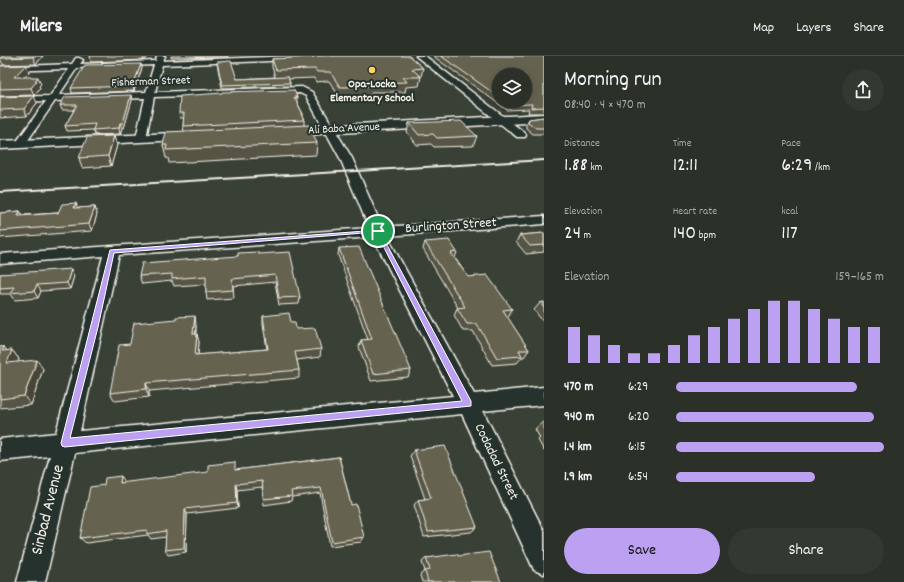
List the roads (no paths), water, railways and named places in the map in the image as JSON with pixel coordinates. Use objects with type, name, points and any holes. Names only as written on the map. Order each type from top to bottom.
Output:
[{"type":"street","points":[[20,144],[82,56]]},
{"type":"street","points":[[420,56],[521,135]]},
{"type":"street","points":[[0,69],[74,67],[160,60],[302,58]]},
{"type":"street","points":[[140,138],[150,94],[160,60]]},
{"type":"street","name":"Fisherman Street","points":[[0,100],[302,90]]},
{"type":"street","name":"Codadad Street","points":[[302,90],[309,94],[346,158],[378,231],[468,404],[544,560]]},
{"type":"street","name":"Ali Baba Avenue","points":[[273,133],[544,118]]},
{"type":"street","points":[[0,145],[211,135]]},
{"type":"street","name":"Burlington Street","points":[[0,259],[544,220]]},
{"type":"street","name":"Sinbad Avenue","points":[[31,582],[112,251]]},
{"type":"street","points":[[0,450],[544,396]]},
{"type":"railway","points":[[0,192],[544,160]]},
{"type":"place","name":"Opa-Locka Elementary School","points":[[372,70]]}]
